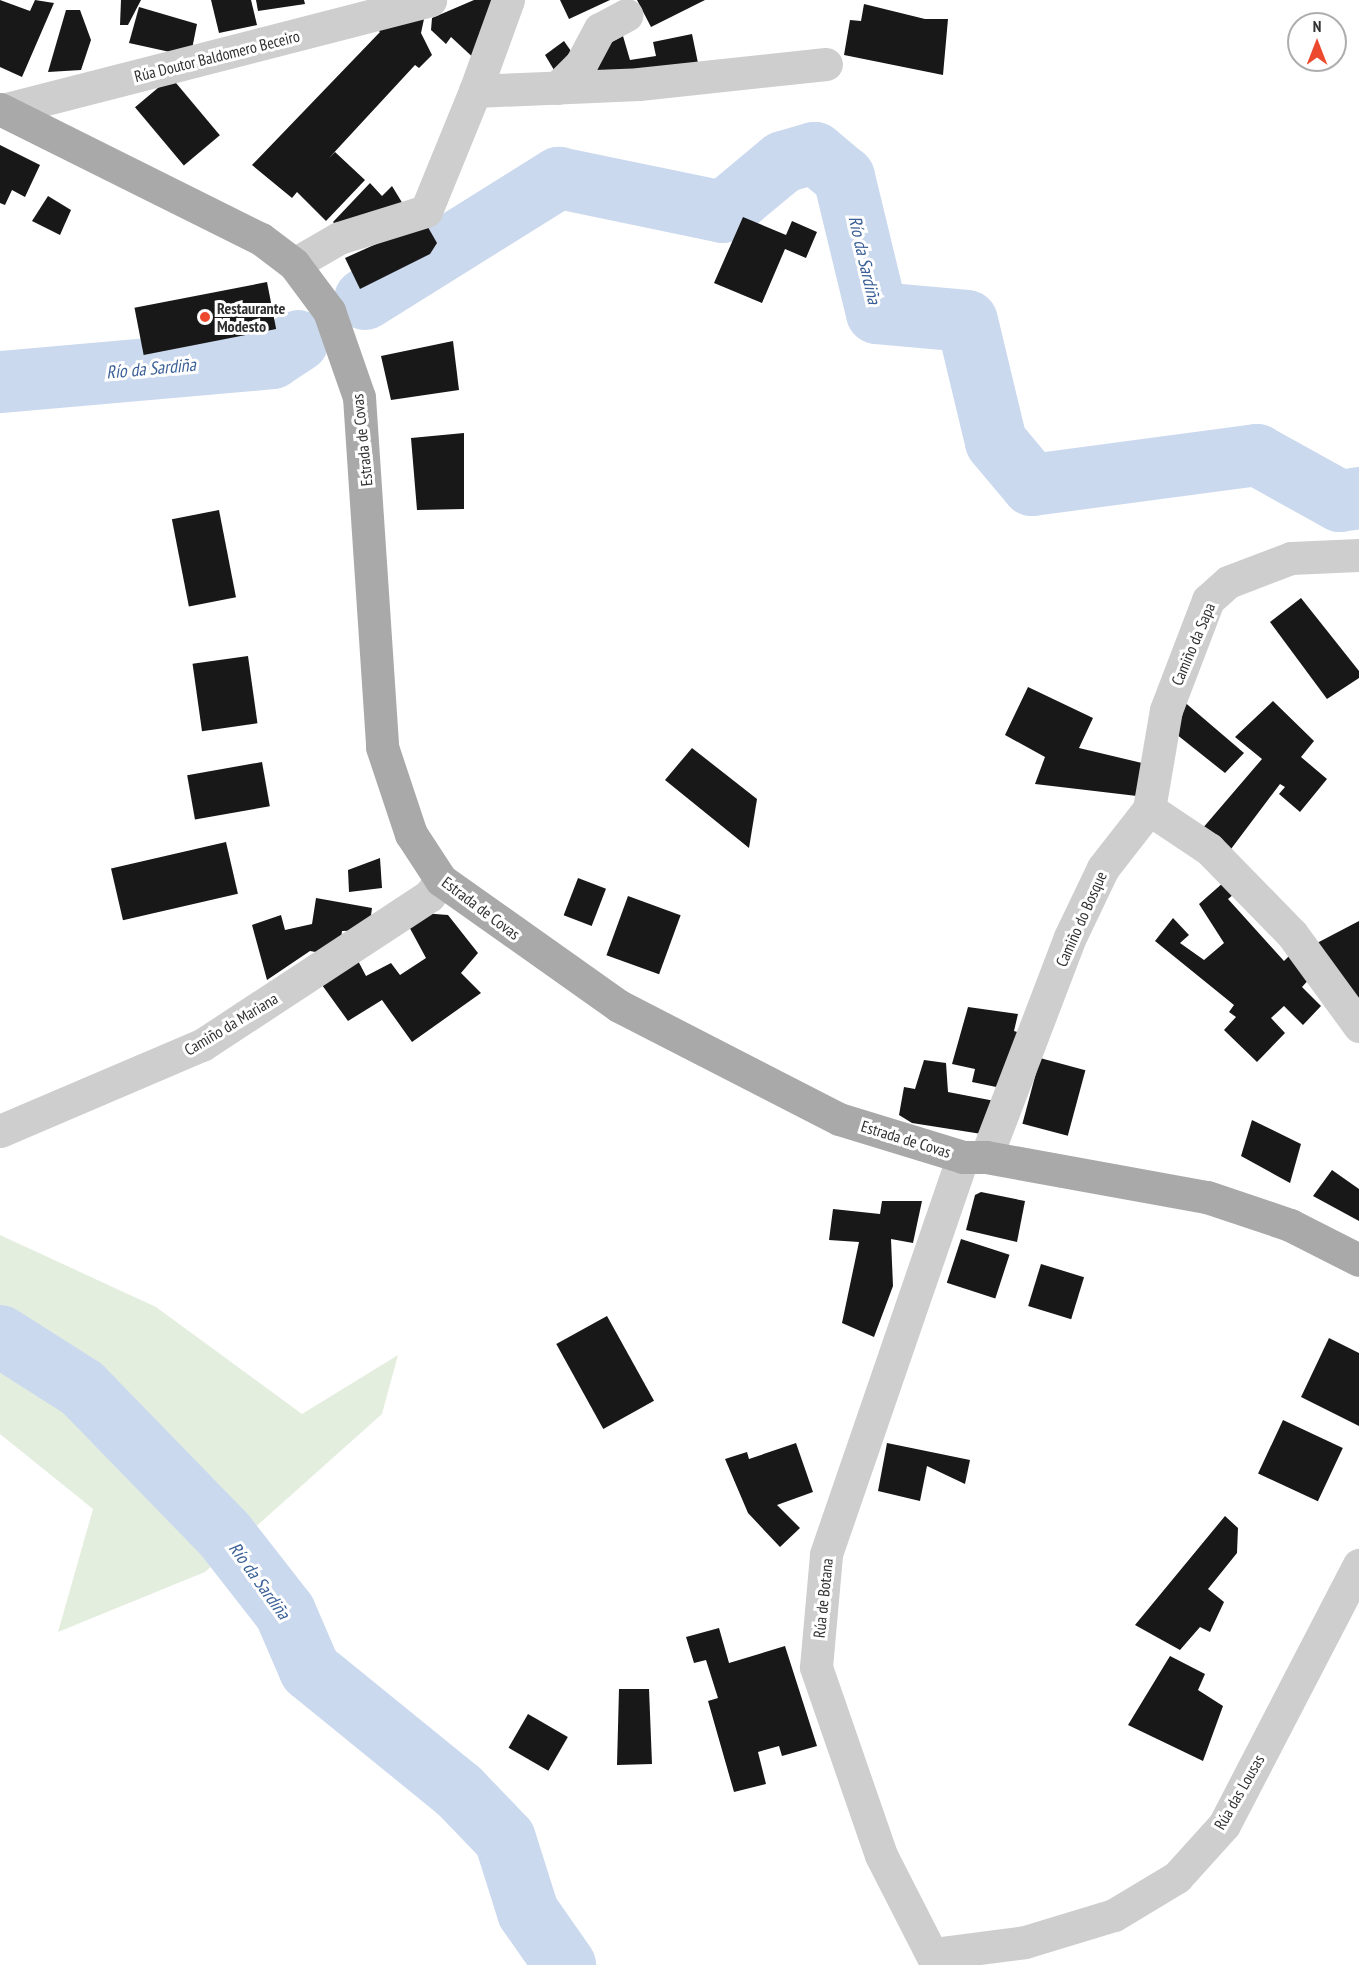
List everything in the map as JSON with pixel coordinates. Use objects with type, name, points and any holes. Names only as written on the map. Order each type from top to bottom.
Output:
[{"type":"main road","name":"Estrada de Covas","points":[[2,110],[222,217],[294,264],[329,311],[359,397],[382,747],[395,797],[441,880],[619,1006],[839,1119],[975,1157],[1207,1197],[1290,1225],[1359,1260]]},
{"type":"street","name":"Rúa Doutor Baldomero Beceiro","points":[[2,110],[430,0]]},
{"type":"street","points":[[294,264],[339,238],[426,211],[475,91],[508,0]]},
{"type":"street","points":[[557,88],[580,64],[600,29],[626,15]]},
{"type":"street","points":[[475,91],[557,88],[826,64]]},
{"type":"street","name":"Camiño da Sapa","points":[[1149,809],[1166,710],[1208,600],[1228,582],[1291,558],[1359,555]]},
{"type":"street","points":[[1149,809],[1209,849],[1292,934],[1359,1026]]},
{"type":"street","name":"Camiño do Bosque","points":[[975,1157],[1102,868],[1149,809]]},
{"type":"street","name":"Camiño da Mariana","points":[[0,1131],[202,1045],[429,896],[441,880]]},
{"type":"street","name":"Rúa de Botana","points":[[935,1960],[881,1855],[816,1667],[826,1554],[975,1157]]},
{"type":"street","name":"Rúa das Lousas","points":[[935,1960],[1025,1942],[1114,1915],[1177,1877],[1224,1825],[1359,1565]]},
{"type":"green space","points":[[0,1235],[156,1307],[302,1414],[398,1355],[382,1414],[205,1572],[58,1632],[93,1509],[0,1434]]},
{"type":"building","points":[[0,0],[30,11],[35,0],[54,3],[22,77],[0,67]]},
{"type":"building","points":[[121,0],[141,0],[128,25],[120,25]]},
{"type":"building","points":[[211,0],[251,0],[257,25],[219,33]]},
{"type":"building","points":[[256,0],[304,0],[305,4],[258,11]]},
{"type":"building","points":[[474,0],[503,0],[478,62],[451,37],[446,44],[431,30],[432,18]]},
{"type":"building","points":[[560,0],[610,0],[569,19]]},
{"type":"building","points":[[637,0],[705,0],[651,27]]},
{"type":"building","points":[[864,4],[925,19],[948,19],[943,75],[844,55],[850,20],[861,21]]},
{"type":"building","points":[[139,7],[197,24],[192,49],[179,54],[129,43]]},
{"type":"building","points":[[66,10],[80,10],[91,40],[81,70],[48,72]]},
{"type":"building","points":[[424,19],[421,33],[432,55],[419,68],[415,65],[329,158],[335,152],[365,180],[326,221],[297,192],[292,198],[252,165],[380,32],[377,29]]},
{"type":"building","points":[[692,34],[698,63],[626,77],[589,68],[606,45],[623,36],[630,60],[656,56],[653,42]]},
{"type":"building","points":[[564,41],[573,54],[554,70],[545,55]]},
{"type":"building","points":[[171,77],[220,135],[184,165],[135,107]]},
{"type":"building","points":[[0,145],[40,165],[25,197],[12,190],[5,205],[0,203]]},
{"type":"building","points":[[370,183],[382,196],[392,186],[406,209],[343,233],[333,222]]},
{"type":"building","points":[[48,196],[71,210],[60,235],[32,221]]},
{"type":"building","points":[[743,217],[786,235],[792,221],[817,232],[806,258],[785,249],[762,303],[714,283]]},
{"type":"building","points":[[425,222],[437,243],[430,254],[360,289],[345,258]]},
{"type":"building","name":"Restaurante Modesto","points":[[267,282],[276,329],[144,355],[134,308]]},
{"type":"building","points":[[453,341],[459,390],[391,400],[381,356]]},
{"type":"building","points":[[464,433],[464,509],[417,510],[411,438]]},
{"type":"building","points":[[219,510],[236,597],[189,607],[172,519]]},
{"type":"building","points":[[1301,598],[1359,671],[1359,678],[1327,699],[1270,622]]},
{"type":"building","points":[[248,656],[257,723],[202,731],[193,664]]},
{"type":"building","points":[[1028,687],[1093,718],[1079,748],[1142,763],[1137,796],[1035,784],[1045,757],[1005,735]]},
{"type":"building","points":[[1175,694],[1244,753],[1225,773],[1176,734]]},
{"type":"building","points":[[1273,701],[1314,741],[1301,757],[1327,779],[1300,812],[1279,794],[1285,787],[1280,784],[1228,853],[1202,829],[1262,759],[1235,737]]},
{"type":"building","points":[[692,748],[757,799],[749,848],[665,780]]},
{"type":"building","points":[[262,762],[270,806],[195,820],[187,775]]},
{"type":"building","points":[[226,842],[238,894],[123,920],[111,869]]},
{"type":"building","points":[[380,858],[382,888],[349,892],[348,870]]},
{"type":"building","points":[[578,878],[606,889],[592,926],[564,915]]},
{"type":"building","points":[[1224,882],[1234,894],[1228,899],[1284,961],[1293,952],[1312,976],[1302,987],[1321,1006],[1303,1025],[1284,1006],[1271,1018],[1285,1033],[1257,1062],[1224,1030],[1236,1017],[1229,1012],[1234,1005],[1155,941],[1173,918],[1189,935],[1180,943],[1204,960],[1224,943],[1199,904]]},
{"type":"building","points":[[628,896],[681,915],[659,974],[606,955]]},
{"type":"building","points":[[316,898],[372,908],[369,930],[342,931],[340,947],[327,954],[310,951],[267,980],[252,925],[281,915],[285,930],[312,924]]},
{"type":"building","points":[[422,913],[448,915],[478,953],[461,973],[481,993],[412,1042],[382,1000],[348,1021],[317,978],[355,955],[366,976],[391,963],[400,975],[426,958],[406,921]]},
{"type":"building","points":[[1359,921],[1359,1014],[1317,943]]},
{"type":"building","points":[[968,1007],[1018,1014],[1014,1031],[1023,1034],[1006,1089],[972,1082],[975,1069],[952,1064]]},
{"type":"building","points":[[1040,1058],[1085,1070],[1068,1136],[1022,1124]]},
{"type":"building","points":[[924,1060],[946,1063],[948,1092],[1000,1102],[988,1135],[912,1123],[899,1115],[904,1087],[915,1089]]},
{"type":"building","points":[[1252,1120],[1301,1144],[1290,1183],[1241,1156]]},
{"type":"building","points":[[1332,1170],[1359,1189],[1359,1221],[1313,1196]]},
{"type":"building","points":[[981,1192],[1025,1201],[1017,1242],[966,1230],[975,1195]]},
{"type":"building","points":[[882,1201],[922,1201],[913,1243],[891,1239],[893,1286],[874,1337],[842,1323],[859,1242],[829,1240],[833,1209],[880,1214]]},
{"type":"building","points":[[961,1239],[1010,1255],[995,1299],[947,1283]]},
{"type":"building","points":[[1041,1264],[1084,1277],[1071,1319],[1028,1306]]},
{"type":"building","points":[[607,1316],[654,1401],[603,1429],[556,1344]]},
{"type":"building","points":[[1329,1338],[1359,1353],[1359,1426],[1301,1397]]},
{"type":"building","points":[[1283,1420],[1343,1448],[1318,1501],[1258,1473]]},
{"type":"building","points":[[796,1443],[813,1492],[777,1505],[800,1528],[780,1547],[748,1513],[725,1459],[747,1452],[749,1459]]},
{"type":"building","points":[[887,1443],[970,1460],[965,1484],[927,1466],[920,1501],[878,1491]]},
{"type":"building","points":[[1225,1516],[1238,1528],[1237,1553],[1208,1589],[1224,1602],[1210,1632],[1200,1627],[1180,1650],[1135,1625]]},
{"type":"building","points":[[719,1628],[729,1663],[785,1646],[817,1746],[782,1756],[779,1746],[758,1752],[766,1784],[734,1792],[708,1701],[718,1698],[706,1660],[694,1663],[686,1637]]},
{"type":"building","points":[[1170,1656],[1205,1674],[1198,1690],[1223,1706],[1203,1761],[1128,1725]]},
{"type":"building","points":[[619,1689],[649,1689],[652,1764],[617,1765]]},
{"type":"building","points":[[528,1714],[568,1737],[548,1771],[508,1748]]},
{"type":"waterway","name":"Río da Sardiña","points":[[365,299],[559,178],[723,212],[783,162],[815,153],[844,177],[877,313],[967,321],[996,442],[1032,485],[1257,455],[1340,501],[1359,498]]},
{"type":"waterway","name":"Río da Sardiña","points":[[0,382],[272,358],[298,341]]},
{"type":"waterway","name":"Río da Sardiña","points":[[0,1336],[82,1388],[224,1534],[285,1612],[310,1670],[459,1791],[505,1839],[528,1912],[565,1965]]},
{"type":"place","name":"Restaurante Modesto","points":[[205,317]]}]
